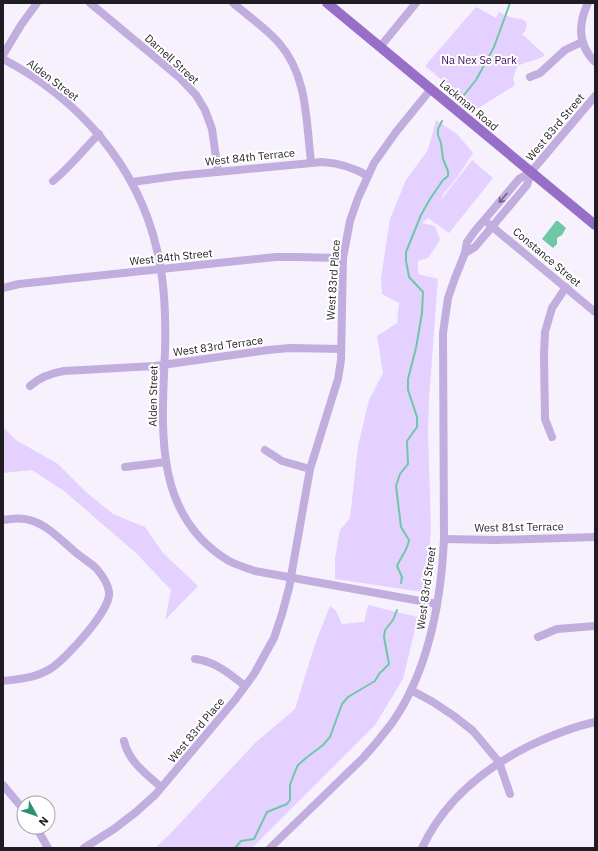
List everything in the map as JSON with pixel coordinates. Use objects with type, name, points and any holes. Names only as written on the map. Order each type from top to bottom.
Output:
[{"type":"main road","name":"Lackman Road","points":[[327,3],[595,225]]},
{"type":"street","points":[[3,55],[21,25],[37,3]]},
{"type":"street","name":"Darnell Street","points":[[90,3],[180,78],[196,95],[205,110],[212,129],[218,172]]},
{"type":"street","points":[[233,3],[280,44],[295,68],[303,94],[311,162]]},
{"type":"street","points":[[380,47],[416,3]]},
{"type":"street","points":[[588,3],[582,19],[582,42],[588,55],[595,62]]},
{"type":"street","points":[[530,77],[540,72],[565,50],[582,42]]},
{"type":"street","name":"Alden Street","points":[[3,59],[38,80],[82,116],[114,153],[132,182],[144,208],[152,231],[161,269],[165,320],[163,412],[166,462],[171,486],[178,505],[196,532],[214,550],[229,561],[255,572],[437,604]]},
{"type":"street","name":"West 83rd Place","points":[[84,848],[114,830],[161,787],[246,686],[258,668],[274,638],[282,614],[290,578],[310,469],[338,379],[341,349],[343,258],[350,221],[368,176],[383,149],[431,90]]},
{"type":"street","name":"West 83rd Street","points":[[270,848],[377,743],[393,722],[411,690],[431,634],[443,568],[443,333],[448,298],[454,278],[465,253],[467,242],[484,220],[519,179],[531,172],[595,96]]},
{"type":"street","points":[[53,181],[64,172],[98,134]]},
{"type":"street","name":"West 84th Terrace","points":[[132,182],[311,162],[342,164],[356,169],[368,176]]},
{"type":"street","name":"West 83rd Street","points":[[465,253],[475,247],[527,185],[531,172]]},
{"type":"street","name":"Constance Street","points":[[484,220],[595,312]]},
{"type":"street","name":"West 84th Street","points":[[3,288],[19,284],[276,257],[343,258]]},
{"type":"street","points":[[552,437],[545,419],[545,332],[552,308],[566,287]]},
{"type":"street","name":"West 83rd Terrace","points":[[30,386],[36,381],[53,373],[64,371],[164,365],[290,348],[341,349]]},
{"type":"street","points":[[265,450],[282,461],[310,469]]},
{"type":"street","points":[[125,467],[166,462]]},
{"type":"street","points":[[3,520],[22,518],[34,521],[49,530],[95,568],[113,592],[96,622],[61,660],[50,669],[37,676],[3,681]]},
{"type":"street","name":"West 81st Terrace","points":[[444,539],[496,540],[595,537]]},
{"type":"street","points":[[538,637],[557,629],[595,626]]},
{"type":"street","points":[[195,659],[203,660],[221,667],[246,686]]},
{"type":"street","points":[[411,690],[454,716],[472,731],[499,762],[510,794]]},
{"type":"street","points":[[422,848],[427,836],[439,817],[453,800],[468,785],[499,762],[543,739],[580,725],[595,722]]},
{"type":"street","points":[[124,741],[126,750],[134,762],[161,787]]},
{"type":"street","points":[[3,785],[16,800]]},
{"type":"street","points":[[41,835],[48,848]]},
{"type":"green space","name":"Na Nex Se Park","points":[[476,7],[496,18],[499,12],[512,18],[523,19],[526,21],[526,29],[522,34],[545,55],[517,67],[513,78],[515,85],[477,109],[425,66]]},
{"type":"green space","points":[[436,120],[457,134],[473,153],[456,179],[444,193],[441,200],[472,160],[493,178],[449,233],[428,218],[422,223],[435,226],[440,240],[428,258],[418,261],[418,274],[438,279],[429,398],[428,432],[431,531],[428,564],[430,593],[335,579],[335,558],[340,530],[350,518],[358,446],[369,400],[383,373],[377,336],[397,323],[399,303],[382,294],[381,278],[390,219],[406,180],[428,150]]},
{"type":"green space","points":[[3,427],[16,440],[58,464],[86,492],[113,514],[145,527],[163,553],[198,586],[165,620],[171,590],[136,553],[64,491],[32,470],[3,473]]},
{"type":"green space","points":[[368,605],[418,617],[403,679],[375,725],[252,848],[155,848],[255,743],[295,709],[314,647],[330,606],[336,611],[342,624],[364,622]]},
{"type":"shaded area","points":[[556,221],[566,228],[562,235],[557,238],[557,244],[553,248],[542,239]]},
{"type":"waterway","points":[[464,95],[476,80],[494,47],[510,3]]},
{"type":"waterway","points":[[401,583],[402,577],[397,566],[406,550],[409,540],[401,527],[396,486],[400,474],[408,464],[407,441],[417,427],[417,417],[408,390],[408,379],[416,348],[422,313],[423,292],[409,277],[406,252],[421,215],[443,180],[448,176],[438,135],[438,129],[442,121]]},
{"type":"waterway","points":[[235,848],[241,841],[254,839],[267,812],[287,804],[290,800],[290,785],[298,765],[323,745],[330,737],[342,704],[348,697],[375,681],[379,674],[389,664],[384,637],[385,630],[393,620],[397,610]]}]
